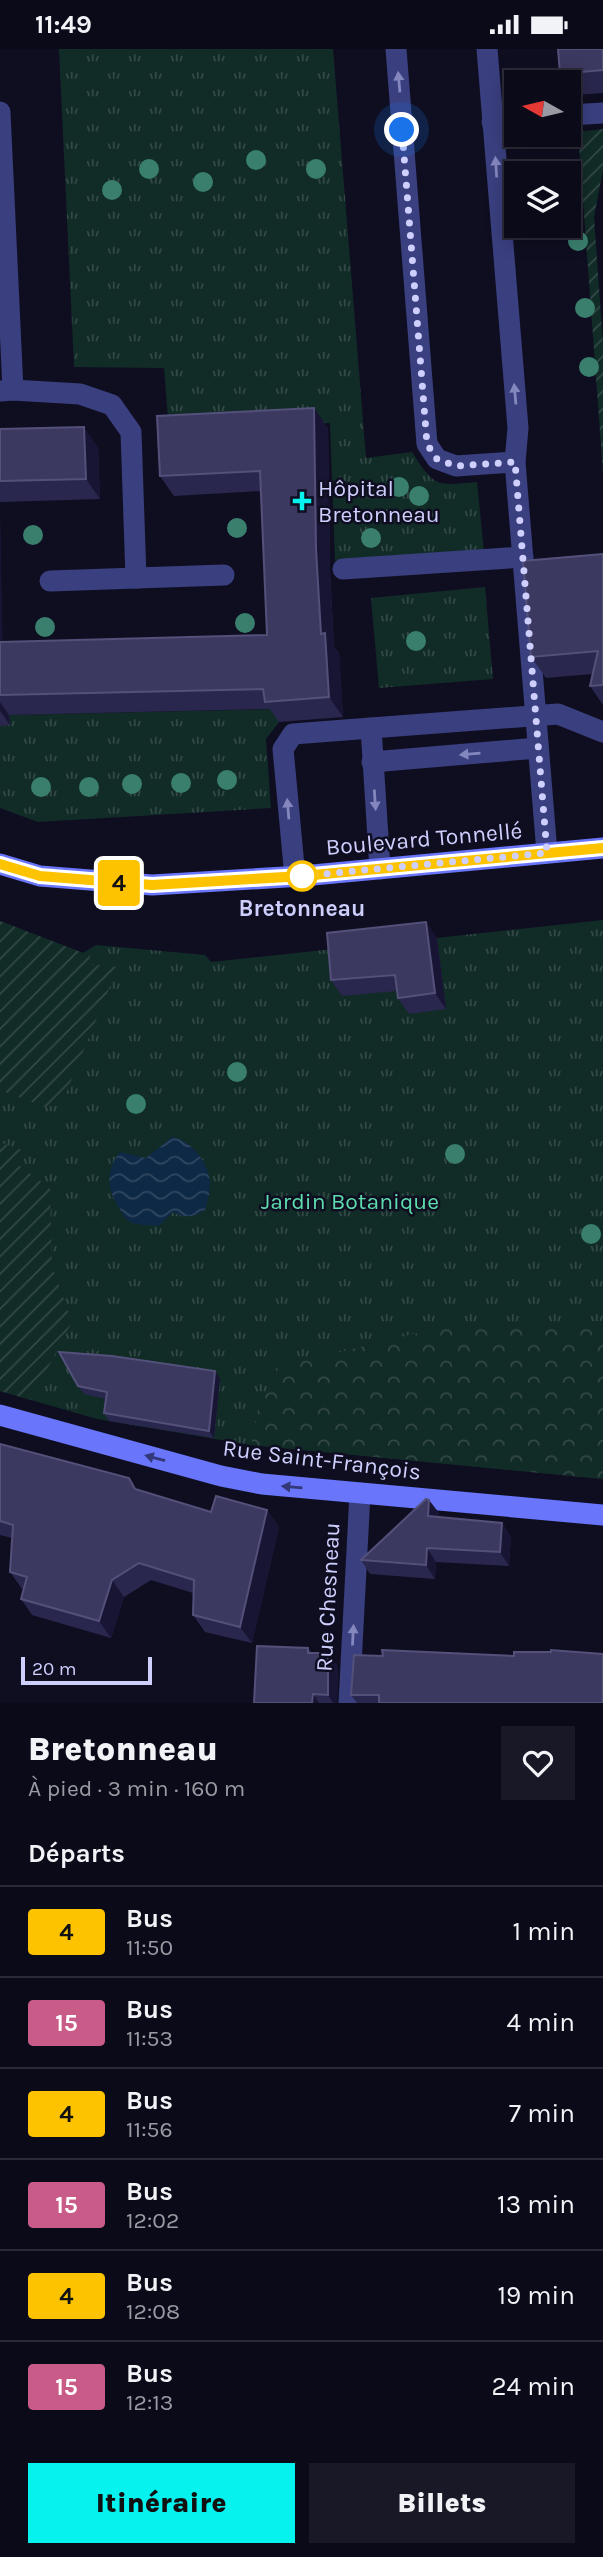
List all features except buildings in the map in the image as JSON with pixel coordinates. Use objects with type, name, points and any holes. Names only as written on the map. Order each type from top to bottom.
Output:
[{"type":"main road","name":"Boulevard Tonnellé","points":[[0,864],[40,876],[132,884],[205,883],[603,848]]},
{"type":"main road","name":"Rue Saint-François","points":[[0,1415],[221,1476],[262,1484],[603,1515]]},
{"type":"street","points":[[396,49],[427,444],[437,459],[456,466],[515,462]]},
{"type":"street","points":[[487,49],[518,428],[515,462],[547,853]]},
{"type":"street","points":[[0,112],[7,390],[80,394],[112,405],[131,432],[136,577]]},
{"type":"street","points":[[581,114],[603,113]]},
{"type":"street","points":[[492,122],[504,121]]},
{"type":"street","points":[[343,569],[523,557]]},
{"type":"street","points":[[50,581],[224,575]]},
{"type":"street","points":[[295,877],[283,749],[293,734],[558,714],[603,732]]},
{"type":"street","points":[[371,728],[380,869]]},
{"type":"street","points":[[372,762],[538,748]]},
{"type":"street","name":"Rue Chesneau","points":[[349,1703],[360,1493]]},
{"type":"green space","points":[[59,49],[333,49],[366,458],[412,452],[437,482],[477,482],[484,552],[335,561],[330,423],[169,431],[164,368],[74,367]]},
{"type":"green space","points":[[603,129],[603,170],[594,217],[603,344],[603,473],[579,147],[581,132]]},
{"type":"green space","points":[[485,587],[493,679],[379,688],[371,598]]},
{"type":"green space","points":[[277,709],[279,722],[266,739],[271,808],[38,822],[0,808],[0,726],[10,725],[9,715]]},
{"type":"green space","name":"Jardin Botanique","points":[[603,920],[603,1479],[251,1445],[97,1419],[0,1391],[0,921],[83,953],[96,945],[205,955],[211,962]]},
{"type":"green space","points":[[0,921],[83,953],[91,949],[89,964],[118,967],[61,1105],[45,1107],[0,1090]]},
{"type":"green space","points":[[0,1142],[22,1150],[17,1164],[50,1188],[52,1266],[72,1322],[31,1400],[0,1391]]},
{"type":"green space","points":[[603,1321],[603,1479],[251,1445],[259,1405],[279,1367],[458,1323]]},
{"type":"water","points":[[172,1137],[191,1146],[204,1163],[210,1184],[205,1210],[189,1216],[173,1212],[159,1226],[133,1223],[125,1218],[112,1195],[110,1173],[115,1159],[120,1152],[146,1158]]},
{"type":"bus line","name":"4","points":[[0,864],[40,876],[152,885],[302,876],[603,848]]},
{"type":"place","name":"Hôpital Bretonneau","points":[[302,501]]},
{"type":"place","name":"Bretonneau","points":[[302,876]]},
{"type":"route","points":[[302,876],[547,853],[515,462],[456,466],[437,459],[427,444],[402,130]]}]
